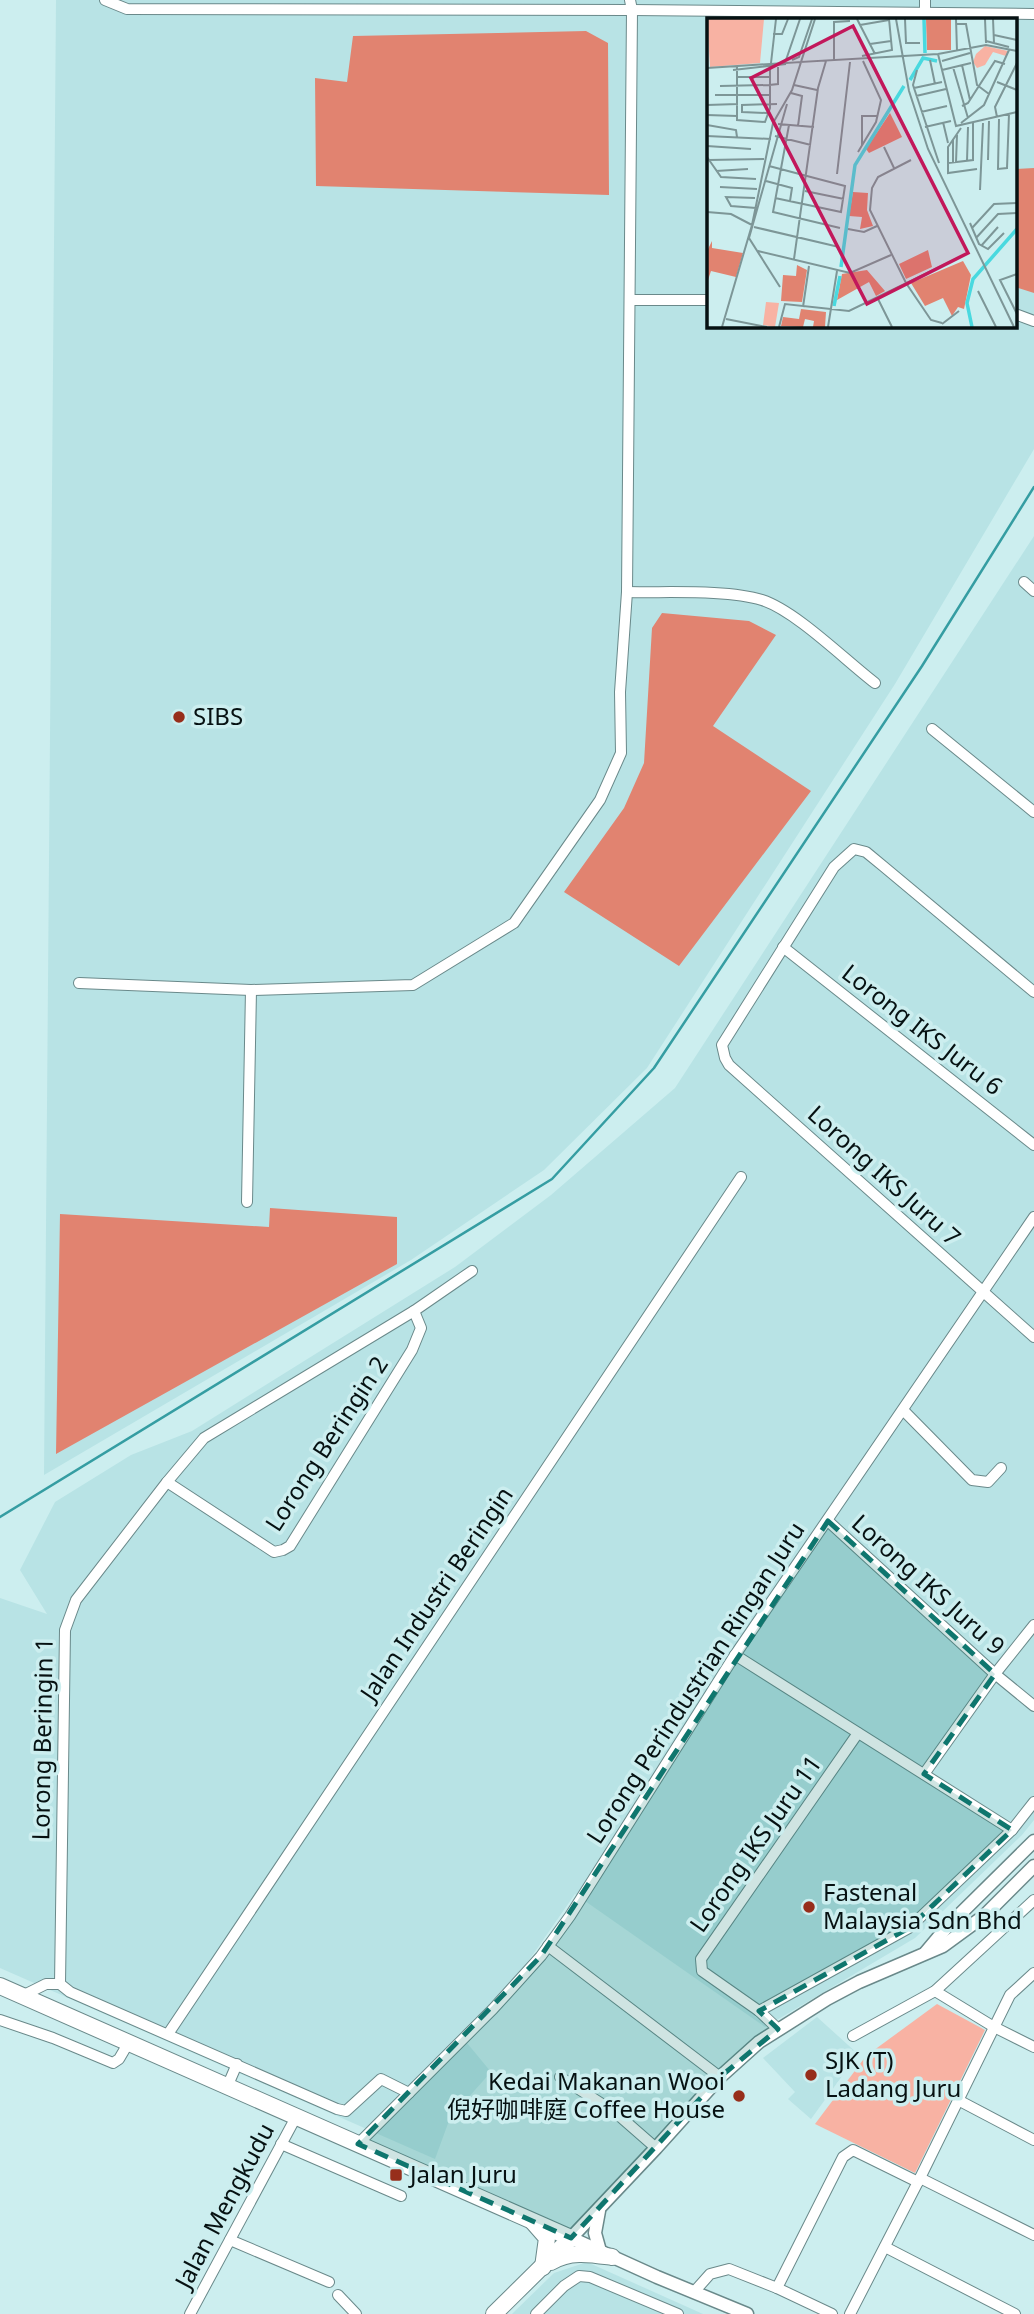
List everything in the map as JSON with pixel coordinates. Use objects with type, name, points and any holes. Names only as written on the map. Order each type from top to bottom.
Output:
[{"type":"main road","points":[[0,1986],[571,2238],[494,2314]]},
{"type":"main road","points":[[530,2218],[547,2238],[543,2267]]},
{"type":"main road","points":[[543,2267],[564,2255],[606,2254]]},
{"type":"street","points":[[105,0],[127,9],[631,5],[925,14],[1034,14]]},
{"type":"street","points":[[925,0],[925,14]]},
{"type":"street","points":[[79,983],[251,990],[413,985],[514,923],[600,800],[621,753],[620,692],[627,592],[631,5]]},
{"type":"street","points":[[630,300],[707,300]]},
{"type":"street","points":[[1016,314],[1034,321]]},
{"type":"street","points":[[1024,582],[1034,591]]},
{"type":"street","points":[[627,592],[732,595],[762,600],[791,615],[875,683]]},
{"type":"street","points":[[932,729],[1034,812]]},
{"type":"street","points":[[783,947],[834,867],[854,849],[866,852],[1034,992]]},
{"type":"street","name":"Lorong IKS Juru 7","points":[[783,947],[725,1038],[723,1052],[729,1065],[1034,1337]]},
{"type":"street","name":"Lorong IKS Juru 6","points":[[783,947],[1034,1145]]},
{"type":"street","points":[[247,1202],[251,990]]},
{"type":"street","name":"Jalan Industri Beringin","points":[[168,2034],[741,1177]]},
{"type":"street","name":"Lorong Perindustrian Ringan Juru","points":[[358,2144],[493,2008],[548,1946],[570,1916],[735,1655],[1034,1217]]},
{"type":"street","name":"Lorong Beringin 1","points":[[60,1984],[65,1630],[76,1601],[204,1438],[414,1311],[472,1271]]},
{"type":"street","name":"Lorong Beringin 2","points":[[167,1482],[274,1552],[290,1546],[412,1350],[421,1328],[414,1311]]},
{"type":"street","points":[[903,1410],[972,1480],[988,1482],[1001,1468]]},
{"type":"street","name":"Lorong IKS Juru 9","points":[[828,1521],[995,1674],[1034,1706]]},
{"type":"street","points":[[924,1774],[995,1674],[1034,1625]]},
{"type":"street","points":[[735,1655],[1012,1830]]},
{"type":"street","name":"Lorong IKS Juru 11","points":[[778,2029],[759,2011],[702,1971],[701,1959],[858,1733]]},
{"type":"street","points":[[759,2011],[909,1928],[1012,1830],[1034,1802]]},
{"type":"street","points":[[926,1952],[947,1927],[1034,1841]]},
{"type":"street","points":[[747,2314],[571,2238],[720,2077],[751,2049],[778,2029],[859,1982],[943,1946],[984,1916],[1034,1867]]},
{"type":"street","points":[[853,2036],[935,1992],[1034,1900]]},
{"type":"street","points":[[548,1946],[720,2077]]},
{"type":"street","points":[[850,2314],[1010,1995],[1034,1973]]},
{"type":"street","points":[[24,1995],[46,1984],[60,1984],[70,1992],[346,2111],[381,2079],[409,2093]]},
{"type":"street","points":[[935,1992],[1034,2047]]},
{"type":"street","points":[[0,2020],[113,2063],[119,2059],[129,2042]]},
{"type":"street","points":[[227,2087],[237,2064]]},
{"type":"street","points":[[560,2077],[616,2113],[656,2148]]},
{"type":"street","points":[[958,2100],[1034,2140]]},
{"type":"street","name":"Jalan Mengkudu","points":[[190,2314],[296,2117]]},
{"type":"street","points":[[281,2144],[401,2196]]},
{"type":"street","points":[[777,2288],[843,2157],[853,2150],[1034,2235]]},
{"type":"street","points":[[601,2207],[595,2233],[606,2254]]},
{"type":"street","points":[[230,2240],[329,2282]]},
{"type":"street","points":[[885,2247],[1015,2314]]},
{"type":"street","points":[[694,2292],[710,2274],[729,2269],[832,2314]]},
{"type":"street","points":[[536,2314],[564,2286],[579,2276],[590,2277],[678,2314]]},
{"type":"street","points":[[338,2295],[356,2314]]},
{"type":"highlighted area","points":[[828,1521],[995,1674],[924,1774],[1012,1830],[909,1928],[759,2011],[778,2029],[720,2077],[571,2238],[358,2144],[541,1956]]},
{"type":"shaded area","points":[[56,0],[1034,0],[1034,449],[895,684],[647,1068],[544,1170],[411,1260],[44,1475]]},
{"type":"shaded area","points":[[586,31],[608,43],[609,195],[316,186],[315,78],[347,82],[353,36]]},
{"type":"shaded area","points":[[1034,168],[1034,293],[1016,287],[1016,169]]},
{"type":"shaded area","points":[[1034,536],[1034,1820],[1022,1835],[915,1938],[765,2027],[575,1894],[467,2043],[491,2072],[450,2118],[435,2159],[0,1968],[0,1598],[47,1614],[20,1570],[55,1502],[131,1455],[192,1431],[455,1267],[551,1195],[675,1088]]},
{"type":"shaded area","points":[[662,613],[749,621],[776,635],[713,726],[811,791],[679,966],[564,892],[624,808],[644,763],[652,628]]},
{"type":"shaded area","points":[[270,1208],[397,1217],[397,1264],[56,1454],[60,1214],[269,1227]]},
{"type":"shaded area","points":[[937,2004],[985,2030],[915,2173],[815,2124],[866,2056]]},
{"type":"shaded area","name":"SJK (T) Ladang Juru","points":[[817,2017],[858,2054],[811,2119],[788,2099],[795,2092],[763,2058]]},
{"type":"shaded area","points":[[587,2262],[703,2314],[512,2314],[554,2273]]},
{"type":"waterway","points":[[0,1517],[552,1179],[654,1068],[922,666],[1034,487]]},
{"type":"place","name":"SIBS","points":[[179,717]]},
{"type":"place","name":"Fastenal Malaysia Sdn Bhd","points":[[809,1907]]},
{"type":"place","name":"SJK (T) Ladang Juru","points":[[811,2075]]},
{"type":"place","name":"Kedai Makanan Wooi 倪好咖啡庭 Coffee House","points":[[739,2096]]},
{"type":"place","name":"Jalan Juru","points":[[396,2175]]}]
